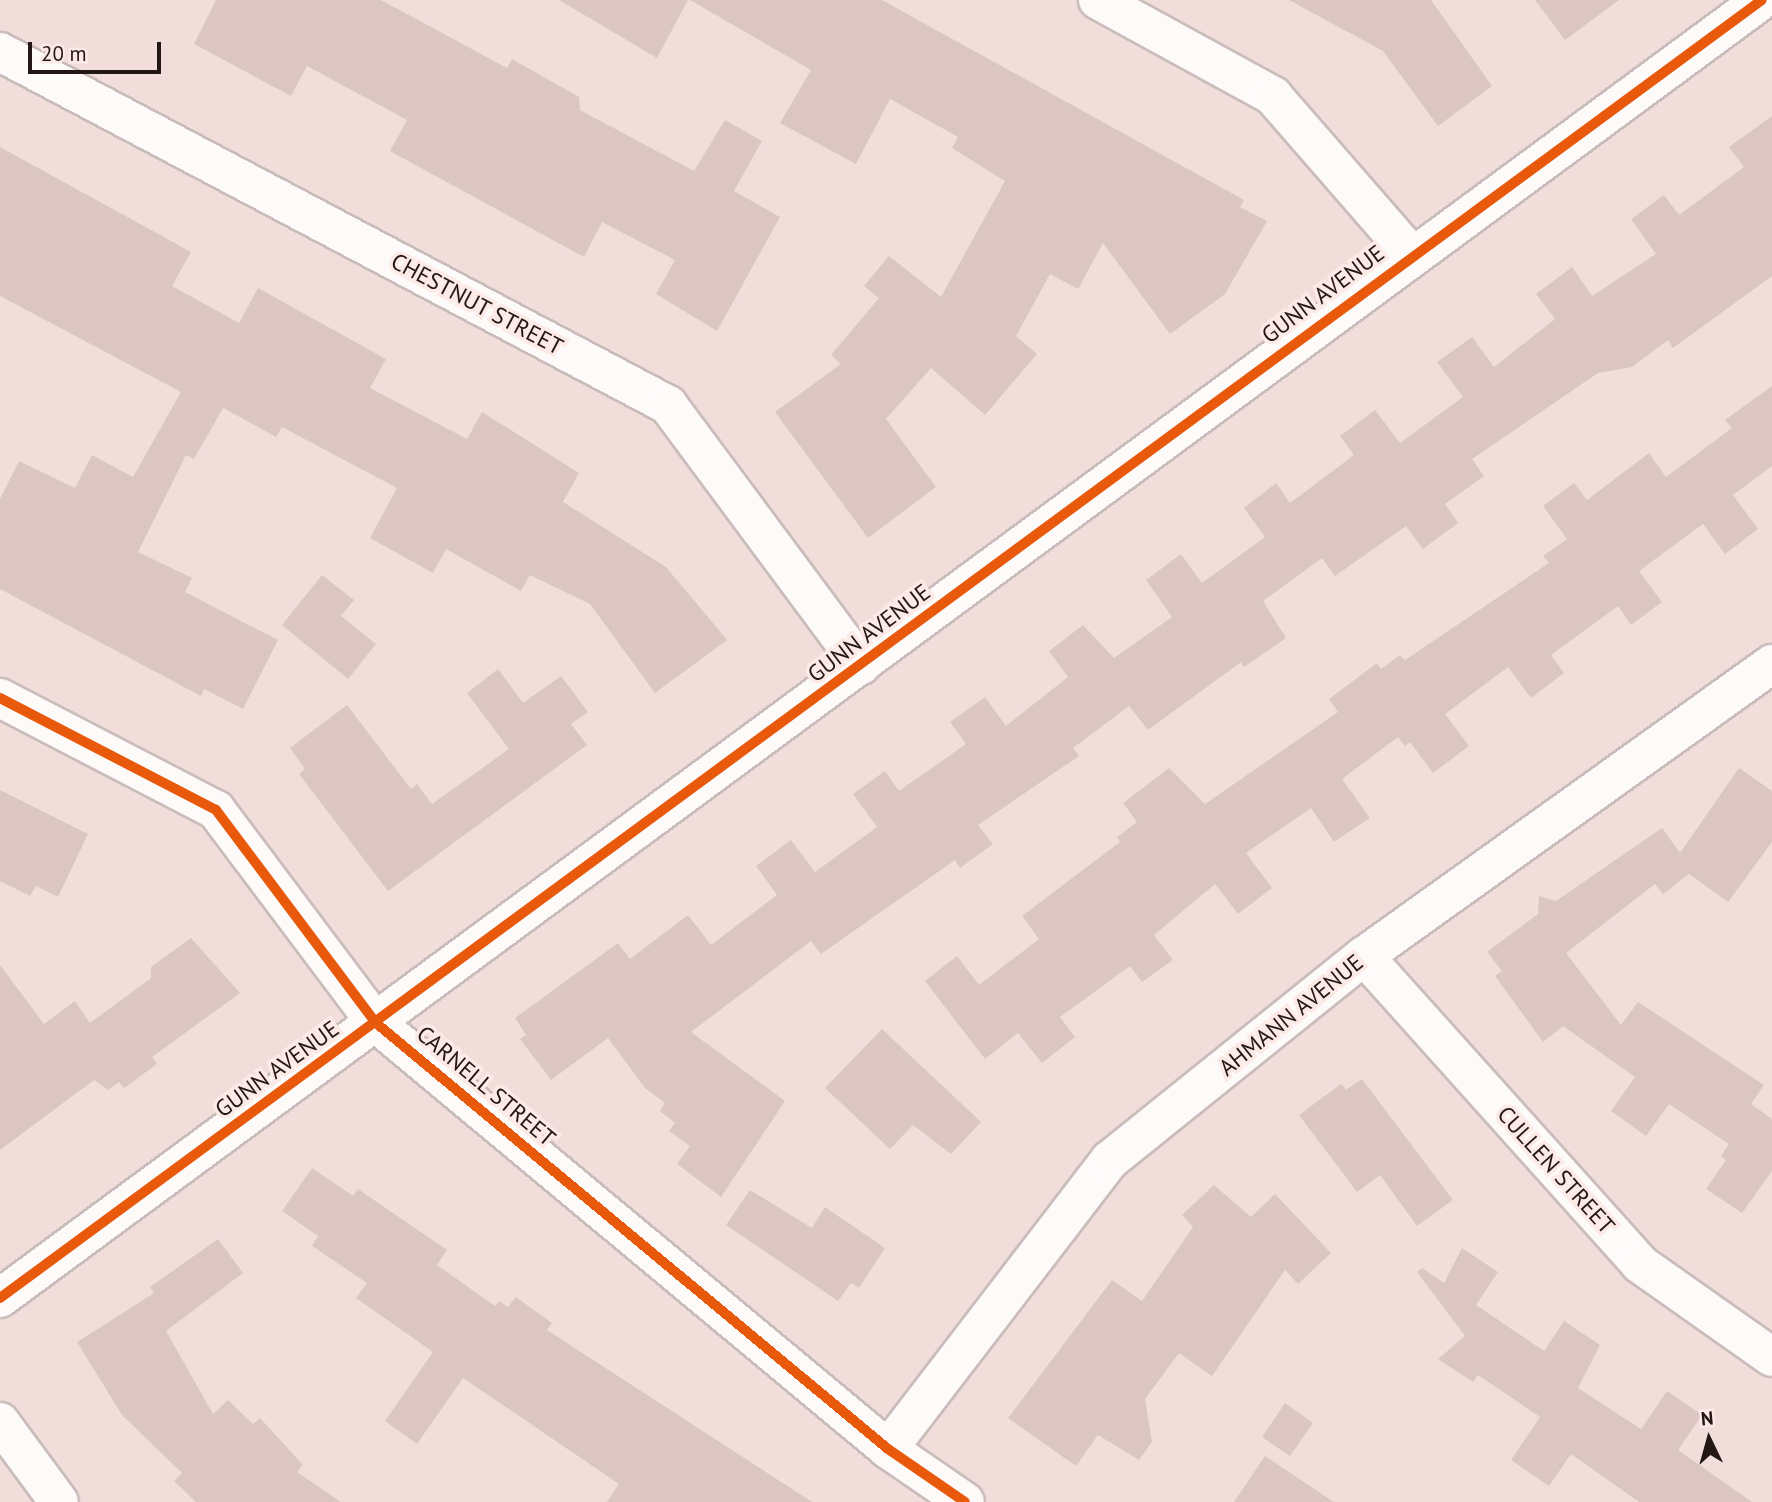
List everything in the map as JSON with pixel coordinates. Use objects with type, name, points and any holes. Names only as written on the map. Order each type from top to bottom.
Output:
[{"type":"street","points":[[1098,0],[1273,96],[1411,255]]},
{"type":"street","name":"GUNN AVENUE","points":[[0,1298],[861,665],[1411,255],[1762,0]]},
{"type":"street","name":"CHESTNUT STREET","points":[[0,52],[668,405],[861,665]]},
{"type":"street","name":"AHMANN AVENUE","points":[[888,1449],[1110,1160],[1364,956],[1767,675]]},
{"type":"street","name":"CARNELL STREET","points":[[0,698],[216,810],[376,1023],[888,1449],[965,1502]]},
{"type":"street","name":"CULLEN STREET","points":[[1364,956],[1640,1264],[1772,1357]]},
{"type":"street","points":[[0,1423],[60,1502]]},
{"type":"building","points":[[216,0],[381,0],[507,68],[512,59],[579,97],[580,110],[694,171],[725,120],[762,141],[734,191],[780,217],[717,331],[656,294],[675,260],[602,222],[584,257],[390,151],[407,120],[307,66],[291,96],[194,44]]},
{"type":"building","points":[[559,0],[688,0],[657,58]]},
{"type":"building","points":[[690,0],[882,0],[1244,200],[1240,207],[1267,221],[1225,294],[1170,334],[1103,243],[1078,289],[1050,274],[1016,336],[1037,354],[985,415],[931,368],[886,419],[936,487],[868,538],[775,412],[841,364],[831,355],[879,298],[864,286],[889,256],[941,297],[1005,181],[952,148],[958,137],[890,99],[856,164],[780,123],[811,70]]},
{"type":"building","points":[[1289,0],[1431,0],[1492,86],[1438,126],[1383,51]]},
{"type":"building","points":[[1535,0],[1619,0],[1565,40]]},
{"type":"building","points":[[1772,116],[1772,276],[1673,348],[1668,340],[1632,367],[1598,373],[1472,459],[1484,476],[1445,504],[1458,523],[1423,549],[1406,526],[1335,576],[1322,558],[1263,601],[1286,638],[1244,667],[1241,662],[1148,730],[1129,706],[1073,748],[1079,756],[978,825],[993,844],[960,868],[955,860],[821,954],[811,941],[691,1032],[785,1101],[721,1197],[677,1164],[690,1146],[669,1131],[675,1123],[660,1111],[665,1103],[645,1088],[608,1038],[551,1080],[520,1039],[526,1035],[515,1018],[618,943],[630,959],[688,915],[711,945],[777,895],[756,866],[791,840],[815,872],[877,827],[853,794],[885,771],[899,791],[966,744],[950,722],[985,697],[1006,726],[1068,677],[1049,651],[1083,625],[1114,658],[1172,617],[1146,580],[1181,554],[1202,583],[1265,537],[1244,508],[1276,483],[1290,503],[1354,455],[1340,436],[1375,410],[1400,443],[1463,397],[1437,362],[1472,337],[1494,367],[1555,319],[1536,294],[1572,267],[1592,296],[1656,254],[1631,219],[1664,195],[1679,215],[1744,167],[1729,147]]},
{"type":"building","points":[[0,147],[191,252],[172,286],[239,323],[258,288],[386,359],[370,388],[467,439],[482,412],[579,473],[563,502],[666,567],[727,640],[655,693],[590,604],[530,575],[521,591],[446,549],[433,573],[370,538],[397,488],[282,427],[276,437],[223,408],[194,459],[186,455],[138,552],[192,578],[185,592],[278,640],[243,709],[204,689],[201,696],[0,589],[0,499],[19,461],[75,488],[92,455],[133,477],[181,392],[0,296]]},
{"type":"building","points":[[1772,386],[1772,466],[1733,495],[1758,529],[1725,554],[1703,524],[1639,571],[1662,602],[1631,625],[1618,606],[1551,655],[1564,673],[1531,698],[1508,667],[1445,714],[1469,746],[1433,773],[1410,742],[1405,746],[1398,737],[1342,779],[1370,818],[1334,842],[1311,808],[1246,853],[1272,888],[1238,914],[1215,884],[1154,935],[1173,960],[1142,982],[1130,966],[1060,1017],[1075,1037],[1042,1063],[1018,1033],[985,1059],[925,981],[957,956],[979,985],[1039,939],[1022,916],[1120,842],[1117,837],[1137,822],[1123,803],[1169,768],[1205,804],[1338,712],[1329,699],[1377,663],[1381,669],[1400,655],[1405,660],[1549,563],[1543,556],[1567,539],[1543,506],[1574,483],[1587,500],[1649,453],[1666,477],[1732,428],[1725,420]]},
{"type":"building","points":[[322,575],[354,600],[341,616],[376,644],[348,679],[282,625]]},
{"type":"building","points":[[498,669],[523,703],[561,676],[588,712],[571,724],[587,745],[388,891],[299,774],[305,769],[290,748],[347,705],[411,789],[417,784],[432,804],[509,749],[467,693]]},
{"type":"building","points":[[1739,768],[1772,791],[1772,842],[1728,902],[1689,874],[1663,894],[1655,884],[1566,953],[1621,1025],[1638,1002],[1764,1085],[1751,1104],[1772,1119],[1772,1171],[1742,1213],[1706,1189],[1726,1160],[1721,1156],[1729,1144],[1669,1104],[1646,1136],[1611,1111],[1635,1077],[1563,1026],[1543,1042],[1495,976],[1502,971],[1487,952],[1538,914],[1539,896],[1556,901],[1662,828],[1680,853]]},
{"type":"building","points":[[0,790],[88,834],[58,897],[36,886],[30,896],[0,881]]},
{"type":"building","points":[[191,938],[240,993],[152,1057],[157,1064],[124,1088],[119,1082],[108,1090],[94,1080],[0,1150],[0,965],[44,1024],[75,1001],[90,1023],[151,978],[151,967]]},
{"type":"building","points":[[882,1029],[981,1122],[951,1154],[913,1125],[890,1149],[825,1088]]},
{"type":"building","points":[[1362,1079],[1453,1200],[1417,1226],[1380,1175],[1357,1192],[1299,1115],[1341,1084],[1346,1090]]},
{"type":"building","points":[[312,1168],[353,1196],[358,1189],[447,1250],[437,1265],[495,1306],[499,1301],[508,1307],[516,1297],[552,1323],[547,1330],[812,1502],[607,1502],[619,1484],[463,1378],[417,1444],[385,1421],[433,1352],[356,1298],[367,1283],[312,1246],[318,1236],[282,1211]]},
{"type":"building","points":[[1214,1185],[1251,1217],[1275,1194],[1331,1253],[1298,1284],[1285,1270],[1212,1376],[1179,1353],[1145,1399],[1152,1442],[1139,1460],[1098,1435],[1076,1466],[1008,1418],[1112,1280],[1142,1301],[1193,1227],[1182,1215]]},
{"type":"building","points":[[750,1190],[812,1228],[825,1207],[885,1248],[859,1288],[851,1283],[838,1301],[726,1225]]},
{"type":"building","points":[[218,1239],[243,1273],[166,1331],[213,1414],[228,1400],[253,1424],[260,1418],[303,1465],[297,1472],[341,1502],[196,1502],[174,1481],[182,1473],[122,1415],[77,1342],[154,1293],[150,1287]]},
{"type":"building","points":[[1462,1248],[1498,1272],[1476,1305],[1544,1351],[1564,1321],[1600,1345],[1578,1388],[1641,1429],[1667,1391],[1702,1415],[1678,1450],[1752,1502],[1639,1502],[1571,1454],[1549,1486],[1511,1460],[1540,1417],[1478,1375],[1473,1382],[1438,1359],[1465,1336],[1417,1272],[1422,1268],[1444,1283]]},
{"type":"building","points":[[1285,1403],[1313,1423],[1290,1456],[1262,1437]]},
{"type":"building","points":[[1265,1456],[1334,1502],[1234,1502]]},
{"type":"cycle path","points":[[0,1298],[1762,0]]},
{"type":"cycle path","points":[[0,698],[216,810],[376,1023],[888,1449],[965,1502]]}]
